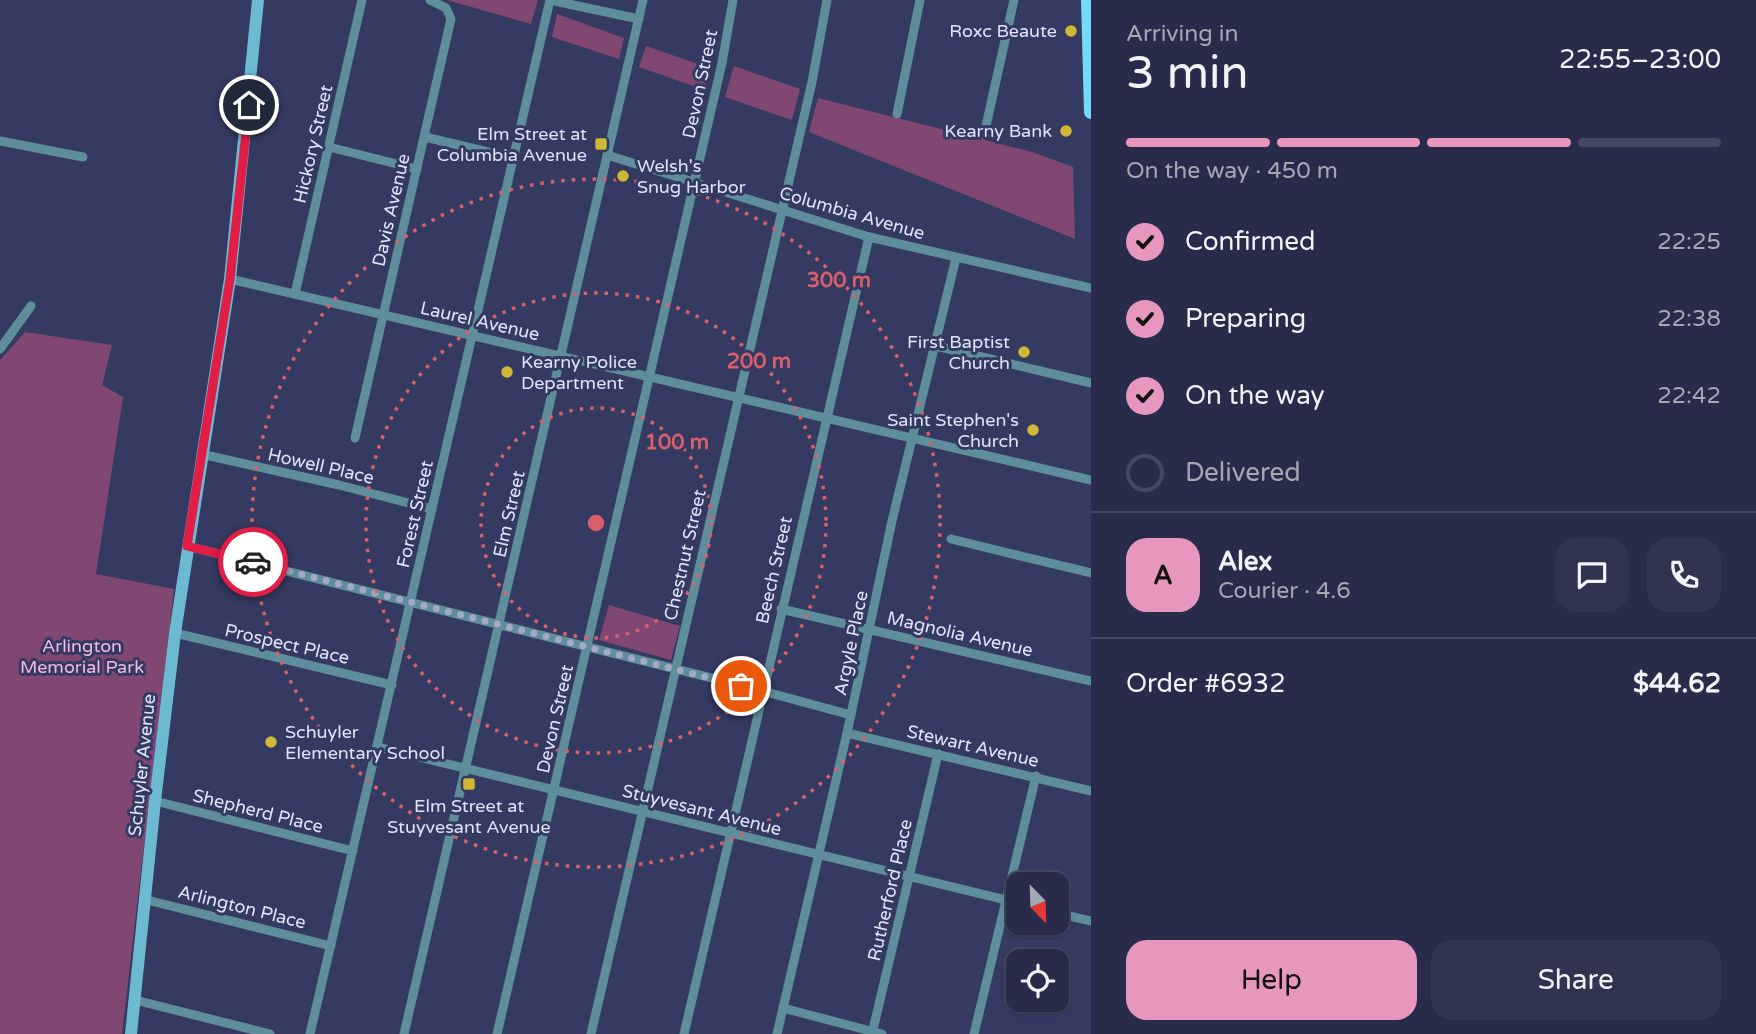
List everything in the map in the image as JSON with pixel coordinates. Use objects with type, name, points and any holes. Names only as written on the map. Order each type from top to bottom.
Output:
[{"type":"main road","name":"Schuyler Avenue","points":[[131,1034],[175,633],[230,279],[255,51],[258,0]]},
{"type":"main road","points":[[1088,0],[1091,112]]},
{"type":"street","name":"Hickory Street","points":[[295,294],[362,0]]},
{"type":"street","name":"Davis Avenue","points":[[355,438],[451,19],[446,8],[430,0]]},
{"type":"street","points":[[550,0],[639,19]]},
{"type":"street","name":"Forest Street","points":[[310,1034],[550,0]]},
{"type":"street","name":"Elm Street","points":[[404,1034],[643,0]]},
{"type":"street","name":"Devon Street","points":[[497,1034],[722,63],[733,0]]},
{"type":"street","name":"Chestnut Street","points":[[591,1034],[811,82],[827,0]]},
{"type":"street","points":[[897,114],[920,0]]},
{"type":"street","points":[[984,135],[1014,0]]},
{"type":"street","points":[[425,137],[514,158]]},
{"type":"street","points":[[0,141],[83,157]]},
{"type":"street","points":[[329,147],[417,169]]},
{"type":"street","name":"Columbia Avenue","points":[[607,155],[869,237],[1091,288]]},
{"type":"street","name":"Beech Street","points":[[684,1034],[869,237]]},
{"type":"street","name":"Argyle Place","points":[[777,1034],[848,733],[892,521],[915,438],[957,258]]},
{"type":"street","name":"Laurel Avenue","points":[[230,279],[1091,480]]},
{"type":"street","points":[[0,349],[31,306]]},
{"type":"street","points":[[936,346],[1091,383]]},
{"type":"street","name":"Howell Place","points":[[201,454],[432,509]]},
{"type":"street","points":[[950,539],[1091,573]]},
{"type":"street","points":[[187,546],[851,715]]},
{"type":"street","name":"Magnolia Avenue","points":[[781,609],[1091,681]]},
{"type":"street","name":"Prospect Place","points":[[175,633],[392,685]]},
{"type":"street","name":"Stewart Avenue","points":[[848,733],[1091,791]]},
{"type":"street","name":"Stuyvesant Avenue","points":[[378,747],[1006,900]]},
{"type":"street","name":"Rutherford Place","points":[[872,1033],[938,754]]},
{"type":"street","points":[[1013,872],[1036,776]]},
{"type":"street","name":"Shepherd Place","points":[[155,801],[353,851]]},
{"type":"street","name":"Arlington Place","points":[[147,900],[331,946]]},
{"type":"street","points":[[974,1034],[1006,900]]},
{"type":"street","points":[[1069,915],[1091,921]]},
{"type":"street","points":[[135,1000],[270,1034]]},
{"type":"street","points":[[783,1008],[882,1034]]},
{"type":"green space","points":[[447,0],[538,0],[531,24]]},
{"type":"green space","points":[[557,14],[624,38],[619,59],[552,37]]},
{"type":"green space","points":[[646,46],[710,68],[705,90],[639,67]]},
{"type":"green space","points":[[734,66],[800,89],[792,120],[725,97]]},
{"type":"green space","points":[[818,98],[1032,152],[1073,167],[1075,239],[809,132]]},
{"type":"green space","name":"Arlington Memorial Park","points":[[25,332],[112,345],[102,385],[123,397],[96,574],[174,589],[122,1034],[0,1034],[0,360]]},
{"type":"green space","points":[[609,605],[680,626],[671,660],[599,640]]},
{"type":"way so far","points":[[253,562],[741,686]]},
{"type":"place","name":"Roxc Beaute","points":[[1071,31]]},
{"type":"place","name":"Kearny Bank","points":[[1066,131]]},
{"type":"place","name":"Elm Street at Columbia Avenue","points":[[601,144]]},
{"type":"place","name":"Welsh's Snug Harbor","points":[[623,176]]},
{"type":"place","name":"First Baptist Church","points":[[1024,352]]},
{"type":"place","name":"Kearny Police Department","points":[[507,372]]},
{"type":"place","name":"Saint Stephen's Church","points":[[1033,430]]},
{"type":"place","name":"Schuyler Elementary School","points":[[271,742]]},
{"type":"place","name":"Elm Street at Stuyvesant Avenue","points":[[469,784]]},
{"type":"route","points":[[249,105],[230,279],[187,546],[253,562]]}]
